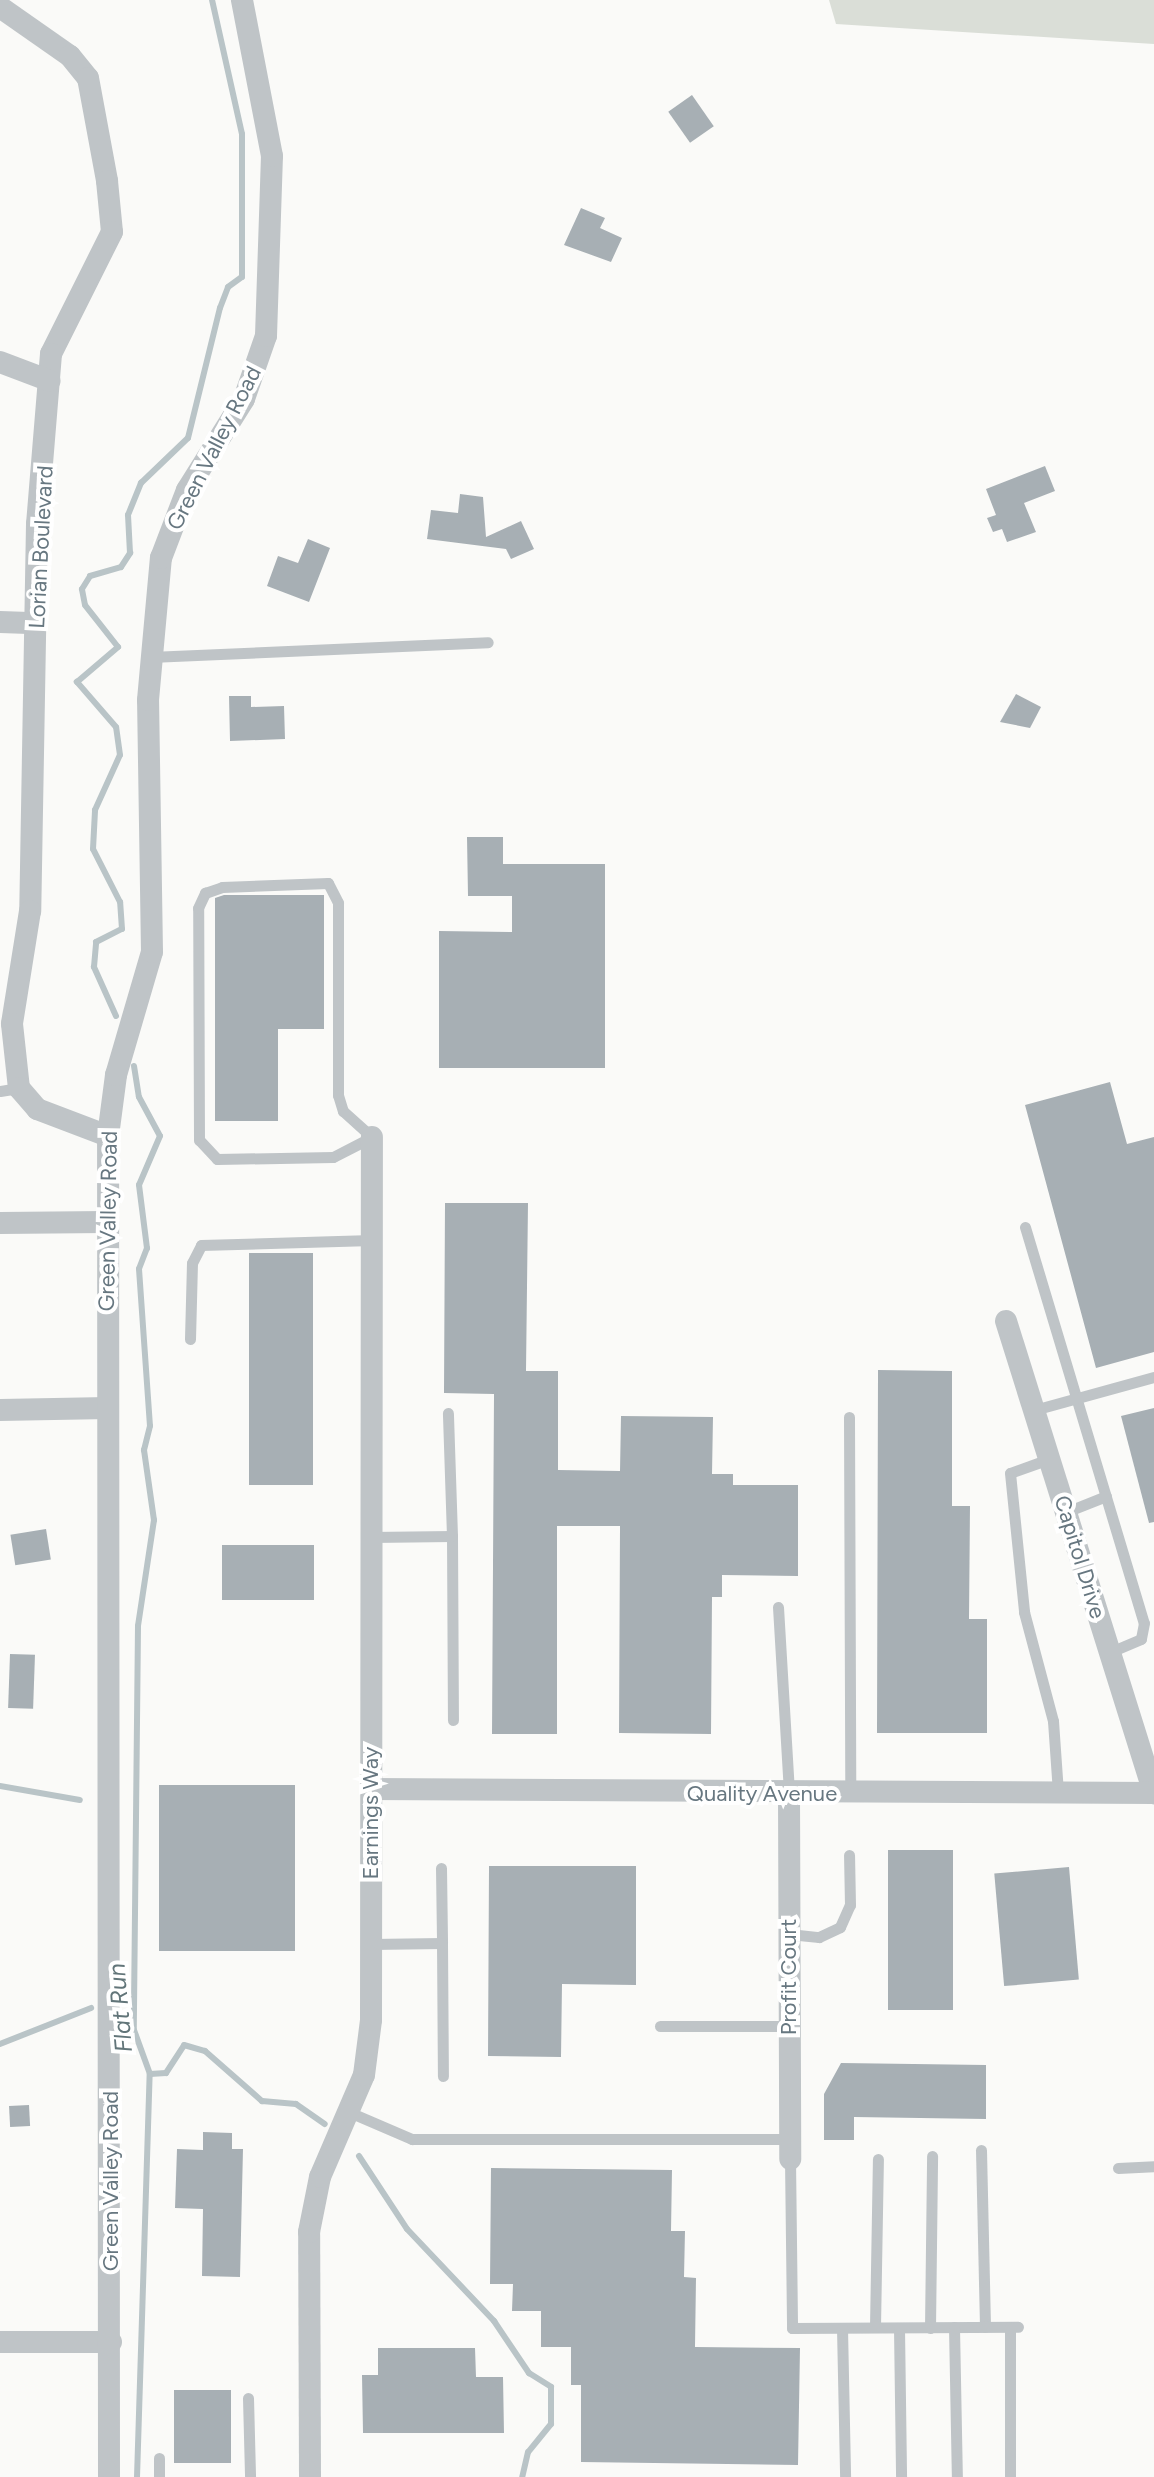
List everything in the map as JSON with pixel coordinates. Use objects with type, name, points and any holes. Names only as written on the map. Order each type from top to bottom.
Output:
[{"type":"street","name":"Green Valley Road","points":[[109,2477],[108,1136],[116,1075],[152,952],[150,657],[155,593],[172,524],[244,399],[266,336],[272,156],[242,0]]},
{"type":"street","name":"Lorian Boulevard","points":[[0,7],[70,56],[88,78],[107,181],[112,232],[51,354],[36,623],[30,911],[12,1024],[9,1089],[66,1125],[108,1136]]},
{"type":"street","points":[[0,362],[50,381]]},
{"type":"street","points":[[0,622],[36,623]]},
{"type":"street","name":"Earnings Way","points":[[310,2477],[309,2232],[320,2177],[349,2112],[370,2048],[372,1137]]},
{"type":"street","points":[[0,1223],[106,1222]]},
{"type":"street","name":"Capitol Drive","points":[[1006,1321],[1154,1793]]},
{"type":"street","points":[[0,1410],[108,1408]]},
{"type":"street","name":"Quality Avenue","points":[[370,1789],[789,1795],[1154,1793]]},
{"type":"street","name":"Profit Court","points":[[789,1795],[790,2149]]},
{"type":"street","points":[[0,2342],[111,2342]]},
{"type":"lane","points":[[150,657],[488,642]]},
{"type":"lane","points":[[328,883],[334,890],[338,1095],[343,1111],[372,1137],[333,1157],[207,1154],[199,1114],[198,908],[205,893],[328,883]]},
{"type":"lane","points":[[1025,1227],[1144,1623],[1141,1639],[1110,1652]]},
{"type":"lane","points":[[190,1339],[192,1263],[201,1245],[372,1240]]},
{"type":"lane","points":[[1034,1410],[1154,1377]]},
{"type":"lane","points":[[448,1413],[453,1720]]},
{"type":"lane","points":[[849,1417],[850,1794]]},
{"type":"lane","points":[[1049,1459],[1010,1473],[1024,1612],[1053,1721],[1058,1793]]},
{"type":"lane","points":[[1066,1512],[1106,1496]]},
{"type":"lane","points":[[371,1537],[452,1536]]},
{"type":"lane","points":[[778,1607],[789,1795]]},
{"type":"lane","points":[[789,1934],[819,1937],[840,1927],[850,1905],[849,1855]]},
{"type":"lane","points":[[441,1868],[443,2076]]},
{"type":"lane","points":[[371,1944],[442,1943]]},
{"type":"lane","points":[[660,2026],[789,2026]]},
{"type":"lane","points":[[349,2112],[412,2139],[790,2149],[792,2328],[1014,2327],[1010,2477]]},
{"type":"lane","points":[[981,2150],[985,2327]]},
{"type":"lane","points":[[930,2328],[932,2156]]},
{"type":"lane","points":[[875,2327],[878,2159]]},
{"type":"lane","points":[[1118,2168],[1154,2166]]},
{"type":"lane","points":[[954,2327],[957,2477]]},
{"type":"lane","points":[[842,2328],[845,2477]]},
{"type":"lane","points":[[899,2328],[901,2477]]},
{"type":"lane","points":[[248,2398],[250,2477]]},
{"type":"lane","points":[[159,2458],[159,2477]]},
{"type":"shaded area","points":[[829,0],[1154,0],[1154,44],[836,24]]},
{"type":"building","points":[[692,95],[714,126],[690,143],[668,112]]},
{"type":"building","points":[[581,208],[605,218],[600,228],[622,238],[611,262],[564,245]]},
{"type":"building","points":[[1045,466],[1055,491],[1024,503],[1036,532],[1007,542],[1002,529],[993,532],[987,518],[996,515],[986,489]]},
{"type":"building","points":[[460,494],[483,497],[486,537],[521,521],[534,549],[511,559],[506,549],[427,539],[431,510],[458,513]]},
{"type":"building","points":[[308,539],[330,548],[309,602],[267,586],[278,556],[298,563]]},
{"type":"building","points":[[1016,694],[1041,707],[1030,728],[1000,722]]},
{"type":"building","points":[[229,696],[251,696],[251,707],[284,706],[285,739],[230,741]]},
{"type":"building","points":[[467,837],[503,837],[503,864],[605,864],[605,1068],[439,1068],[439,931],[512,932],[512,896],[468,896]]},
{"type":"building","points":[[224,895],[324,895],[324,1029],[278,1029],[278,1121],[215,1121],[215,898]]},
{"type":"building","points":[[1110,1082],[1127,1144],[1154,1137],[1154,1352],[1096,1368],[1025,1105]]},
{"type":"building","points":[[445,1203],[528,1203],[526,1371],[558,1371],[558,1470],[620,1471],[621,1416],[713,1417],[712,1474],[733,1474],[733,1485],[798,1485],[798,1576],[722,1575],[722,1597],[712,1597],[711,1734],[619,1733],[620,1526],[557,1526],[557,1734],[492,1734],[494,1394],[444,1393]]},
{"type":"building","points":[[249,1253],[313,1253],[313,1485],[249,1485]]},
{"type":"building","points":[[878,1370],[952,1371],[952,1506],[970,1506],[969,1619],[987,1619],[987,1733],[877,1733]]},
{"type":"building","points":[[1154,1408],[1154,1522],[1149,1523],[1121,1416]]},
{"type":"building","points":[[46,1529],[51,1560],[15,1565],[10,1535]]},
{"type":"building","points":[[222,1545],[314,1545],[314,1600],[222,1600]]},
{"type":"building","points":[[10,1654],[35,1655],[33,1709],[8,1708]]},
{"type":"building","points":[[159,1785],[295,1785],[295,1951],[159,1951]]},
{"type":"building","points":[[888,1850],[953,1850],[953,2010],[888,2010]]},
{"type":"building","points":[[489,1866],[636,1866],[636,1985],[562,1984],[561,2057],[488,2056]]},
{"type":"building","points":[[1069,1867],[1079,1980],[1004,1986],[994,1874]]},
{"type":"building","points":[[841,2063],[986,2065],[986,2119],[854,2117],[854,2140],[824,2140],[824,2094]]},
{"type":"building","points":[[29,2105],[30,2126],[10,2127],[9,2106]]},
{"type":"building","points":[[203,2132],[232,2133],[232,2149],[243,2149],[240,2277],[202,2276],[203,2209],[175,2208],[177,2149],[203,2150]]},
{"type":"building","points":[[491,2168],[672,2170],[671,2231],[685,2231],[684,2277],[696,2278],[695,2347],[800,2348],[798,2465],[581,2462],[581,2385],[571,2385],[571,2347],[541,2347],[541,2311],[512,2311],[513,2284],[490,2284]]},
{"type":"building","points":[[378,2348],[475,2348],[476,2377],[503,2377],[504,2433],[363,2433],[362,2375],[378,2375]]},
{"type":"building","points":[[174,2390],[231,2390],[231,2463],[174,2463]]},
{"type":"waterway","points":[[116,1016],[94,967],[96,942],[122,929],[120,902],[93,849],[95,810],[120,755],[116,727],[77,682],[118,647],[85,605],[82,589],[90,576],[121,567],[130,553],[128,515],[141,483],[188,438],[220,308],[228,287],[242,277],[242,134],[212,0]]},
{"type":"waterway","points":[[134,1066],[139,1097],[160,1136],[139,1185],[147,1248],[139,1269],[150,1426],[144,1450],[154,1520],[138,1626],[134,2030],[150,2074],[166,2073],[184,2045],[205,2051],[262,2101],[296,2104],[325,2124]]},
{"type":"waterway","name":"Flat Run","points":[[0,1786],[80,1800]]},
{"type":"waterway","points":[[0,2044],[91,2008]]},
{"type":"waterway","points":[[137,2477],[150,2074]]},
{"type":"waterway","name":"Flat Run","points":[[359,2156],[407,2229],[494,2321],[529,2373],[551,2387],[551,2424],[528,2452],[522,2477]]}]
